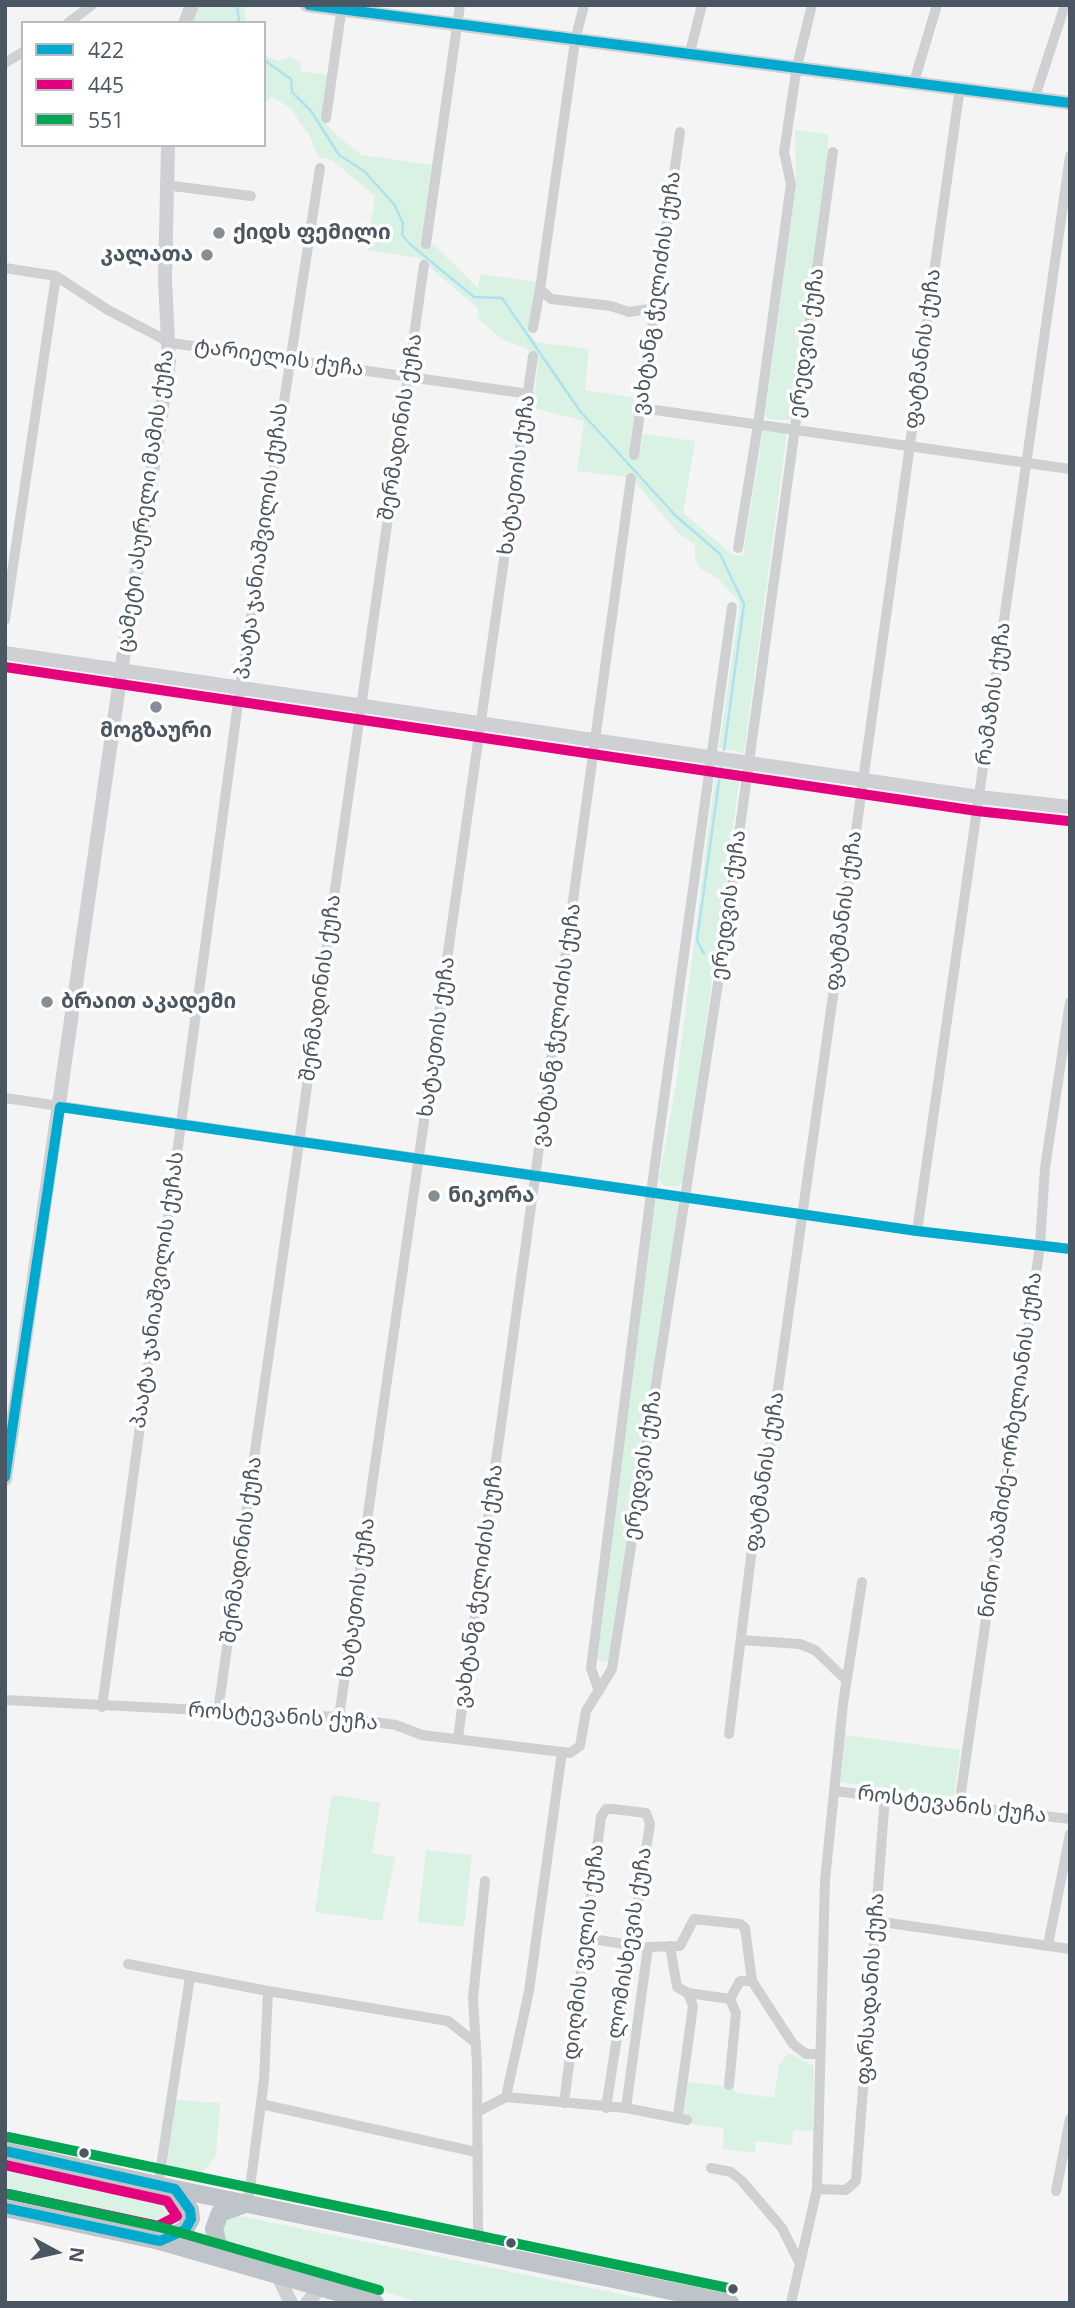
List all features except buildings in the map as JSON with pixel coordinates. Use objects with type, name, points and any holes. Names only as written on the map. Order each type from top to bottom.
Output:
[{"type":"highway","points":[[5,2151],[166,2188],[482,2250],[730,2303]]},
{"type":"highway","points":[[160,2241],[185,2230],[191,2219],[190,2210],[166,2188]]},
{"type":"highway","points":[[234,2262],[218,2244],[214,2229],[220,2213],[248,2203]]},
{"type":"highway","points":[[5,2208],[160,2241],[375,2303]]},
{"type":"street","points":[[71,21],[92,5]]},
{"type":"street","points":[[307,5],[575,41],[690,52],[1070,103]]},
{"type":"street","points":[[426,244],[460,5]]},
{"type":"street","points":[[534,328],[575,41],[584,5]]},
{"type":"street","points":[[690,52],[702,5]]},
{"type":"street","name":"ერედვის ქუჩა","points":[[738,548],[791,184],[784,152],[797,66],[812,5]]},
{"type":"street","points":[[914,82],[936,5]]},
{"type":"street","points":[[1035,97],[1065,5]]},
{"type":"street","points":[[326,118],[342,8]]},
{"type":"street","points":[[5,63],[21,53]]},
{"type":"street","name":"ფატმანის ქუჩა","points":[[729,1734],[756,1517],[770,1446],[960,87]]},
{"type":"street","name":"ვახტანგ ჭელიძის ქუჩა","points":[[635,454],[680,132]]},
{"type":"street","name":"ცამეტი ასურელი მამის ქუჩა","points":[[5,1479],[171,343],[165,280],[168,147]]},
{"type":"street","name":"ერედვის ქუჩა","points":[[599,1691],[612,1669],[722,958],[833,152]]},
{"type":"street","name":"რამაზის ქუჩა","points":[[917,1231],[1070,156]]},
{"type":"street","name":"პაატა ჯანიაშვილის ქუჩას","points":[[102,1707],[240,690],[320,168]]},
{"type":"street","points":[[165,185],[251,196]]},
{"type":"street","name":"შერმადინის ქუჩა","points":[[218,1711],[424,265]]},
{"type":"street","name":"ტარიელის ქუჩა","points":[[5,268],[56,276],[108,310],[171,343],[528,394]]},
{"type":"street","points":[[5,620],[56,276]]},
{"type":"street","points":[[540,289],[551,299],[611,306],[629,312],[655,308]]},
{"type":"street","name":"ხატაეთის ქუჩა","points":[[340,1717],[533,356]]},
{"type":"street","points":[[641,408],[1070,469]]},
{"type":"street","name":"ვახტანგ ჭელიძის ქუჩა","points":[[458,1738],[631,478]]},
{"type":"street","name":"ერედვის ქუჩა","points":[[599,1691],[590,1668],[651,1193],[732,607]]},
{"type":"street","points":[[5,653],[240,690],[979,797],[1070,807]]},
{"type":"street","name":"ნინო აბაშიძე-ორბელიანის ქუჩა","points":[[959,1806],[1040,1245],[1045,1168],[1070,1002]]},
{"type":"street","points":[[5,1098],[917,1231],[1070,1249]]},
{"type":"street","points":[[791,2303],[817,2189],[825,1880],[846,1680],[862,1582]]},
{"type":"street","points":[[741,1640],[800,1644],[815,1650],[846,1680]]},
{"type":"street","points":[[506,2097],[529,1991],[562,1752],[575,1752],[580,1746],[586,1711],[599,1691]]},
{"type":"street","name":"როსტევანის ქუჩა","points":[[5,1700],[340,1717],[396,1725],[422,1735],[562,1752]]},
{"type":"street","name":"როსტევანის ქუჩა","points":[[834,1791],[1070,1819]]},
{"type":"street","name":"ფარსადანის ქუჩა","points":[[817,2189],[846,2190],[856,2181],[885,1796]]},
{"type":"street","name":"დიღმის ველის ქუჩა","points":[[564,2103],[601,1817],[606,1809],[613,1809]]},
{"type":"street","name":"ლომისხევის ქუჩა","points":[[606,2108],[650,1817],[646,1813],[613,1809]]},
{"type":"street","points":[[1048,1945],[1070,1834]]},
{"type":"street","points":[[482,2250],[478,2228],[473,1998],[485,1881]]},
{"type":"street","points":[[585,1938],[632,1940],[648,1947],[670,1947],[680,1946],[694,1919],[740,1924],[745,1928],[752,1981],[793,2044],[806,2054],[819,2054]]},
{"type":"street","points":[[875,1921],[1070,1949]]},
{"type":"street","points":[[626,2108],[648,1947]]},
{"type":"street","points":[[670,1947],[677,1987],[688,1993],[730,1999]]},
{"type":"street","points":[[128,1964],[448,2021],[476,2043]]},
{"type":"street","points":[[166,2188],[190,1977]]},
{"type":"street","points":[[730,1999],[740,1981],[752,1981]]},
{"type":"street","points":[[248,2203],[261,2104],[268,1991]]},
{"type":"street","points":[[477,2112],[506,2097],[626,2108],[682,2118],[692,2006],[688,1993]]},
{"type":"street","points":[[729,2085],[736,2013],[730,1999]]},
{"type":"street","points":[[261,2104],[476,2152]]},
{"type":"street","points":[[1056,2191],[1070,2119]]},
{"type":"street","points":[[711,2168],[731,2172],[742,2181],[782,2228],[799,2262]]},
{"type":"street","points":[[277,2274],[291,2303]]},
{"type":"street","points":[[307,2303],[322,2286]]},
{"type":"green space","points":[[199,5],[244,5],[246,21],[194,21]]},
{"type":"green space","points":[[266,56],[278,61],[290,57],[300,62],[301,71],[328,75],[322,117],[331,130],[361,155],[432,165],[422,241],[433,244],[478,288],[481,274],[536,282],[529,332],[536,342],[589,349],[585,390],[637,398],[632,446],[641,447],[643,434],[695,441],[683,513],[732,554],[743,556],[763,429],[787,433],[744,753],[719,748],[739,611],[738,600],[717,578],[701,569],[695,559],[695,545],[677,532],[629,475],[577,471],[584,421],[534,408],[538,359],[525,348],[503,340],[477,318],[479,309],[419,258],[367,250],[375,196],[334,162],[319,158],[309,135],[290,108],[272,96],[266,102]]},
{"type":"green space","points":[[795,130],[828,134],[828,157],[791,419],[768,419],[765,415],[796,184]]},
{"type":"green space","points":[[717,763],[741,768],[686,1169],[680,1186],[664,1186],[659,1178],[676,1085]]},
{"type":"green space","points":[[659,1198],[680,1203],[609,1662],[596,1660],[655,1200]]},
{"type":"green space","points":[[844,1735],[960,1750],[954,1797],[838,1782]]},
{"type":"green space","points":[[335,1795],[380,1803],[372,1853],[395,1857],[382,1921],[315,1912],[331,1797]]},
{"type":"green space","points":[[426,1850],[472,1855],[464,1927],[418,1922]]},
{"type":"green space","points":[[788,2053],[814,2066],[813,2131],[793,2130],[792,2145],[756,2141],[755,2153],[723,2149],[724,2128],[683,2123],[688,2082],[733,2087],[734,2092],[774,2098],[779,2066]]},
{"type":"green space","points":[[176,2100],[220,2103],[216,2156],[198,2177],[166,2169]]},
{"type":"green space","points":[[5,2161],[175,2204],[182,2211],[182,2220],[170,2226],[5,2192]]},
{"type":"green space","points":[[234,2216],[664,2303],[421,2303],[228,2243],[222,2237],[222,2224]]},
{"type":"waterway","points":[[237,5],[239,21]]},
{"type":"waterway","points":[[266,61],[291,79],[292,92],[311,111],[339,155],[364,171],[394,204],[403,223],[402,235],[411,245],[474,297],[502,298],[580,411],[676,516],[720,554],[744,604],[724,750]]},
{"type":"waterway","points":[[704,954],[697,940],[721,767]]},
{"type":"transit line","name":"422","points":[[309,5],[1070,103]]},
{"type":"transit line","name":"445","points":[[5,667],[977,811],[1068,821]]},
{"type":"transit line","name":"422","points":[[60,1107],[917,1231],[1070,1249]]},
{"type":"transit line","name":"422","points":[[5,1477],[60,1107]]},
{"type":"transit line","name":"551","points":[[8,2137],[733,2289]]},
{"type":"transit line","name":"422","points":[[5,2151],[175,2189],[190,2210],[191,2219],[185,2230],[160,2241],[5,2208]]},
{"type":"transit line","name":"445","points":[[5,2165],[167,2201],[177,2216],[158,2226],[8,2194]]},
{"type":"transit line","name":"551","points":[[8,2194],[164,2228],[379,2290]]},
{"type":"place","name":"ქიდს ფემილი","points":[[219,233]]},
{"type":"place","name":"კალათა","points":[[207,255]]},
{"type":"place","name":"მოგზაური","points":[[156,707]]},
{"type":"place","name":"ბრაით აკადემი","points":[[47,1002]]},
{"type":"place","name":"ნიკორა","points":[[434,1196]]}]
